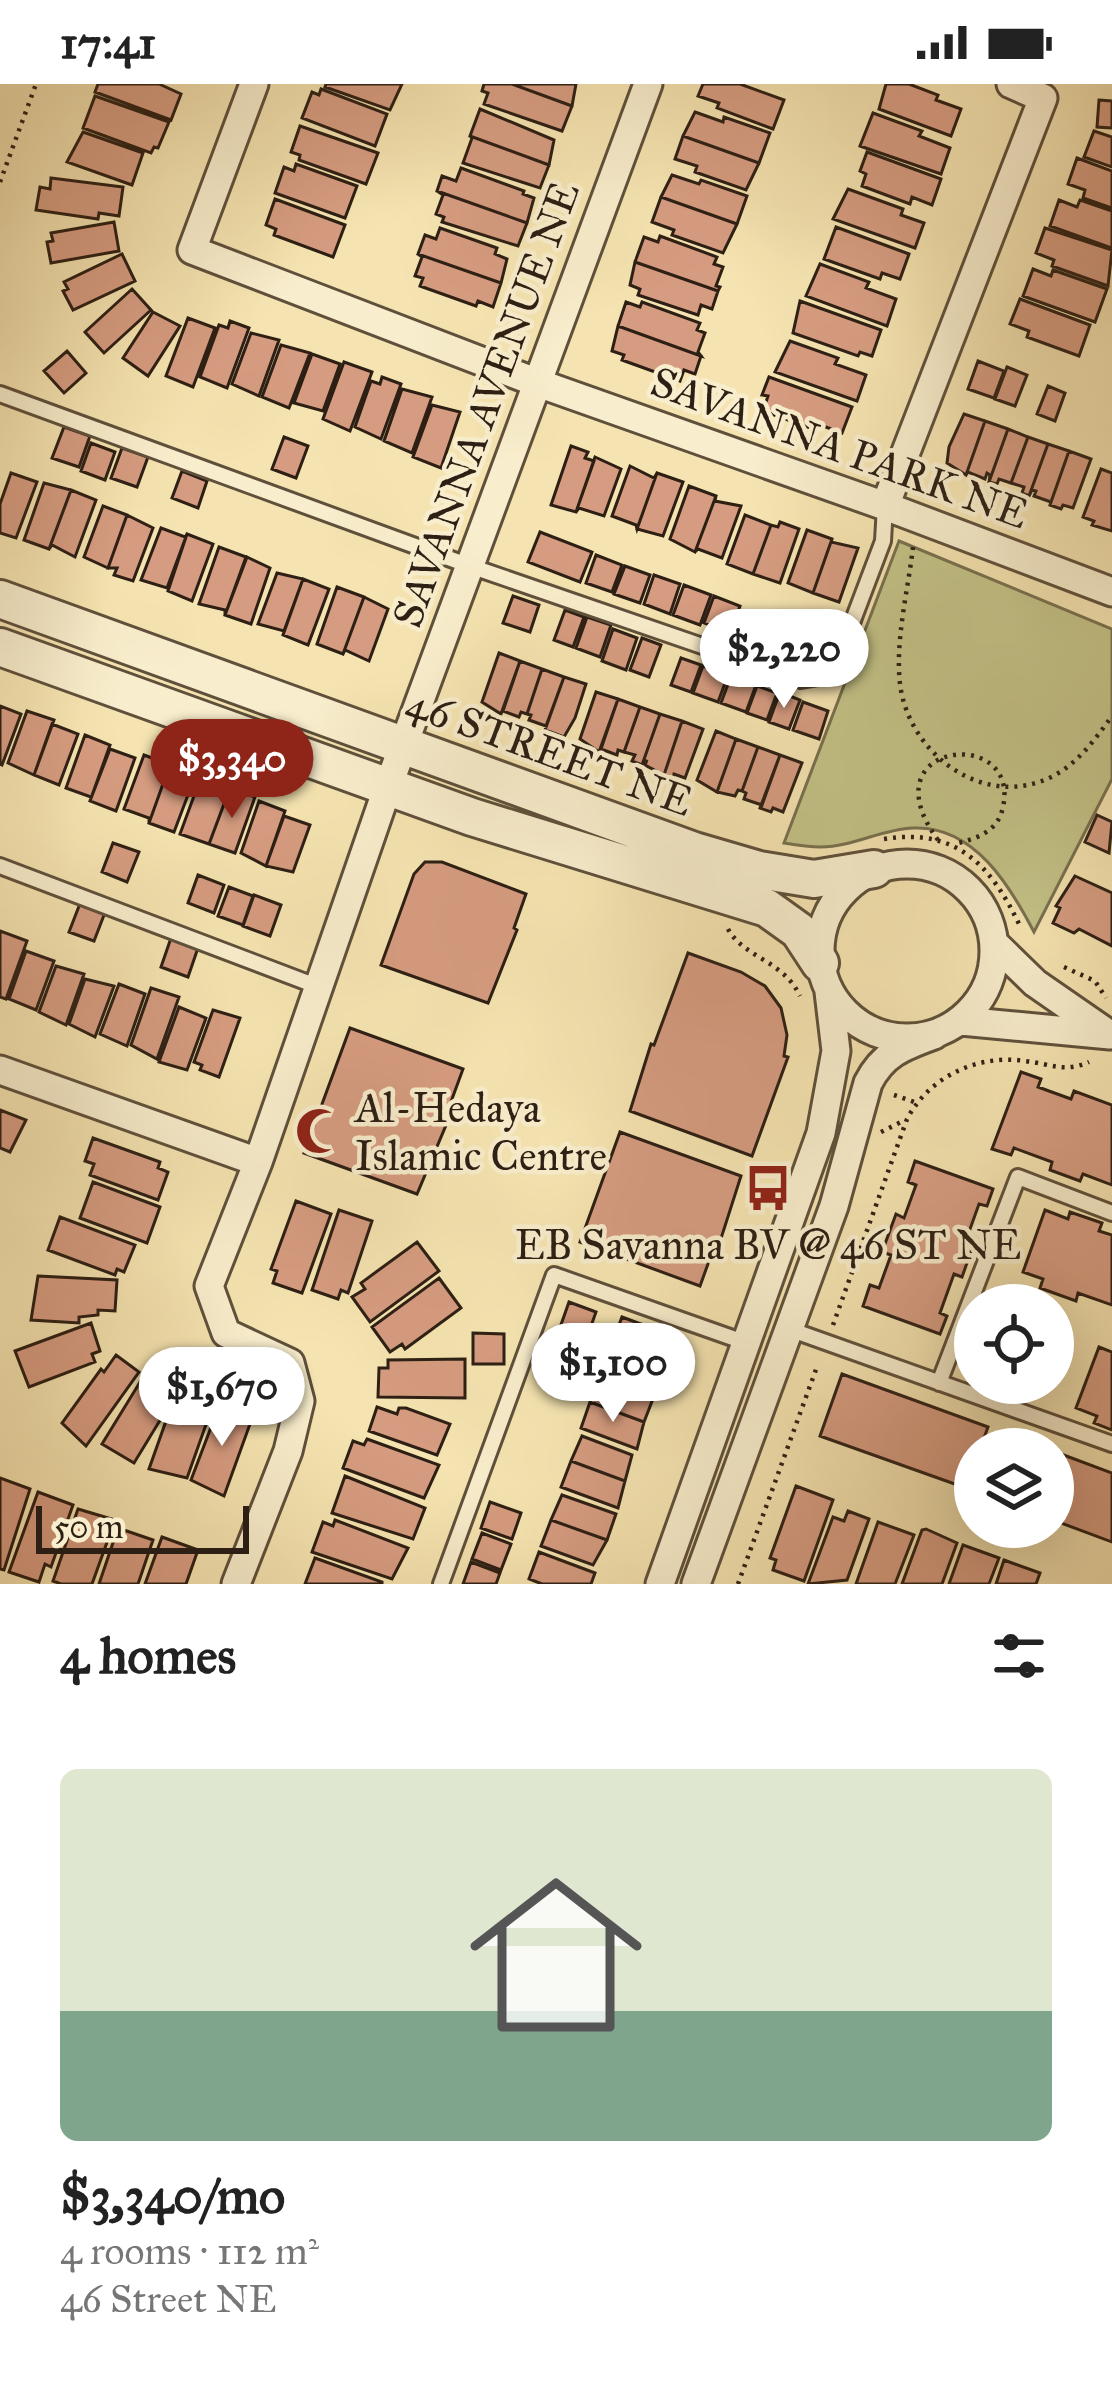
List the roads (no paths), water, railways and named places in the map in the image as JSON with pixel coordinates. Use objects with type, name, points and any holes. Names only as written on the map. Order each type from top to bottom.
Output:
[{"type":"street","name":"SAVANNA PARK NE","points":[[254,84],[193,250],[538,383],[1112,592]]},
{"type":"street","name":"SAVANNA AVENUE NE","points":[[236,1584],[288,1451],[300,1401],[290,1363],[226,1333],[209,1286],[648,84]]},
{"type":"street","points":[[885,506],[1043,98],[1011,84]]},
{"type":"street","name":"46 STREET NE","points":[[0,599],[687,849],[759,870],[814,879],[872,856]]},
{"type":"street","name":"46 STREET NE","points":[[0,646],[513,830],[767,908],[799,931],[817,986]]},
{"type":"street","points":[[660,1584],[821,1133],[836,1051],[817,986],[821,934],[831,907],[872,856],[962,881],[985,910],[996,945],[993,974],[981,1000],[961,1022],[896,1049],[868,1083],[834,1207],[696,1584]]},
{"type":"street","points":[[996,945],[1034,983],[1111,1035]]},
{"type":"street","points":[[817,986],[848,1016],[874,1032],[904,1039],[934,1035]]},
{"type":"street","points":[[961,1022],[1111,1035]]},
{"type":"street","points":[[0,1070],[258,1162]]},
{"type":"lane","points":[[0,394],[470,566],[801,680],[825,676],[836,665],[883,541],[885,506]]},
{"type":"lane","points":[[0,866],[319,987]]},
{"type":"lane","points":[[939,1383],[1018,1177],[1112,1213]]},
{"type":"lane","points":[[441,1584],[554,1274],[744,1342]]},
{"type":"lane","points":[[789,1329],[1112,1444]]},
{"type":"place","name":"Al-Hedaya Islamic Centre","points":[[319,1131]]},
{"type":"place","name":"EB Savanna BV @ 46 ST NE","points":[[768,1188]]}]
